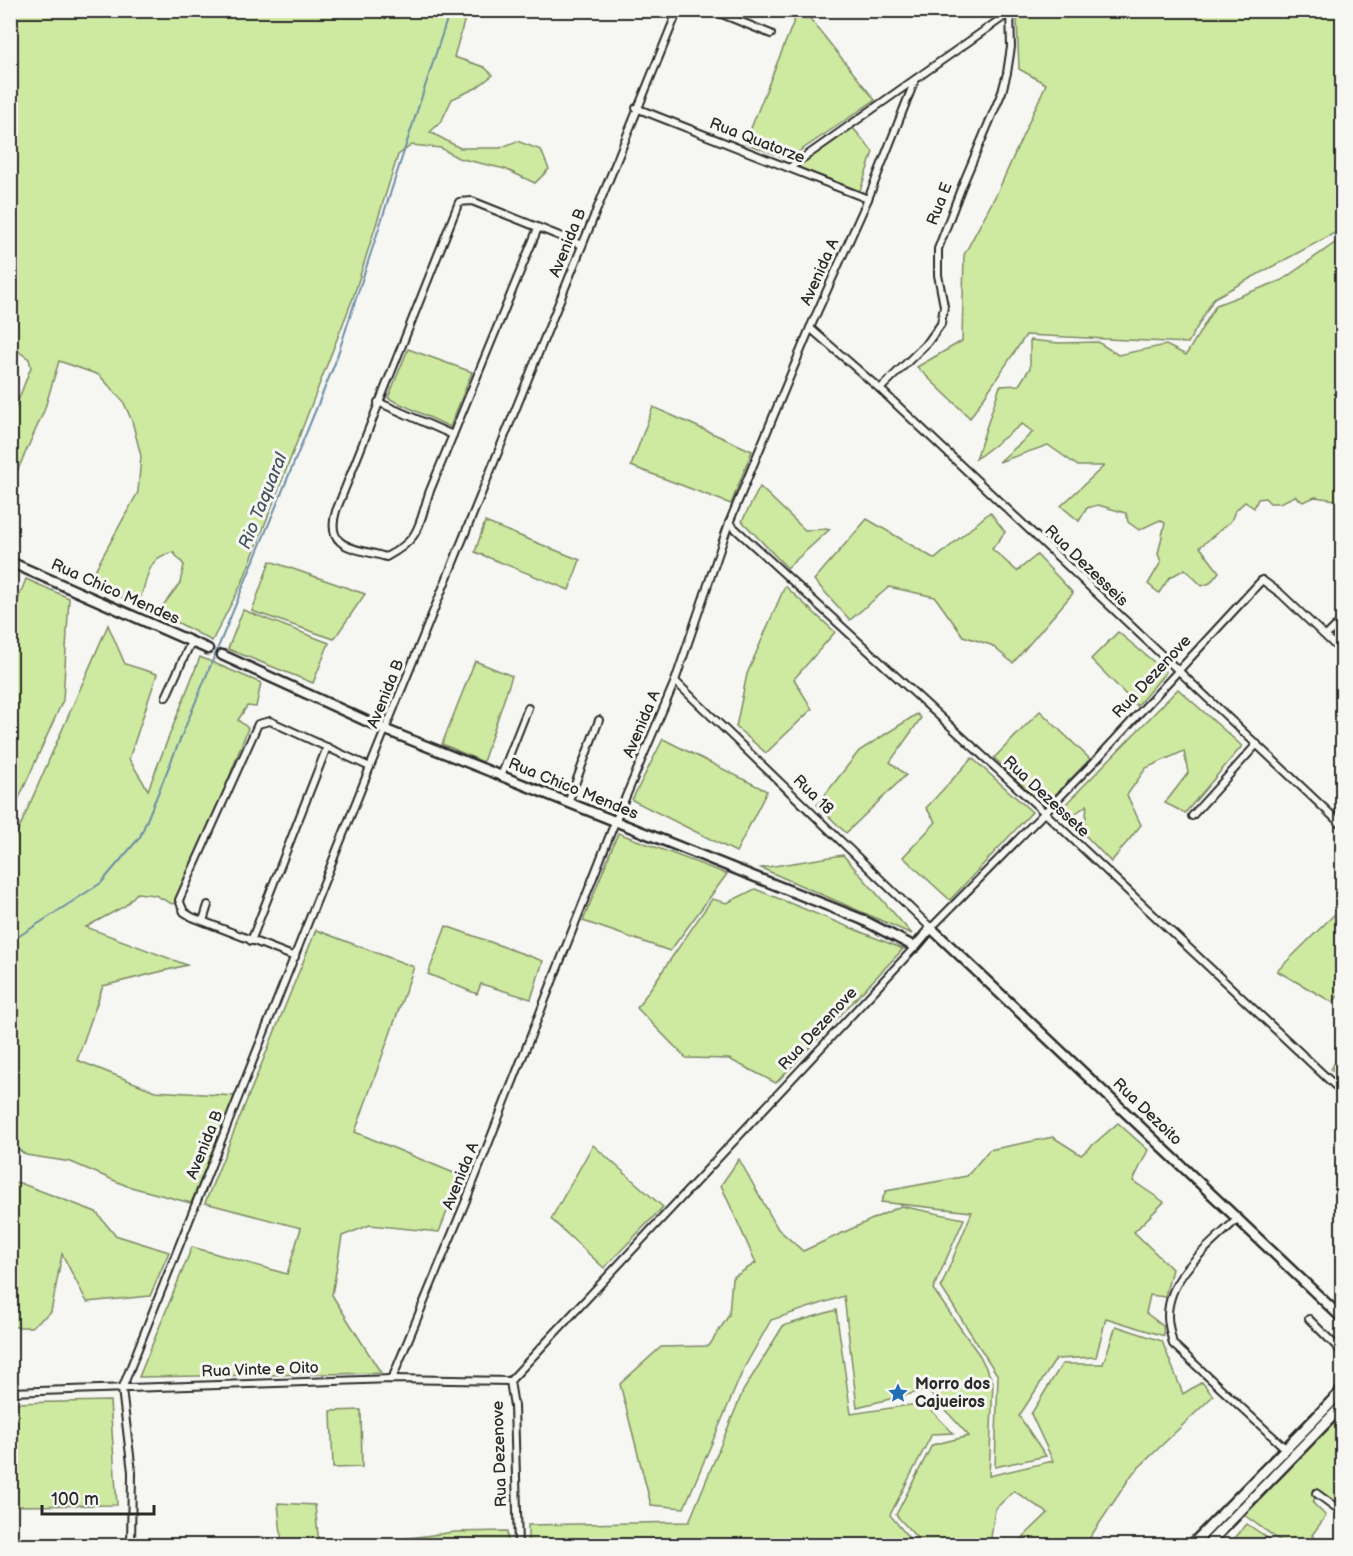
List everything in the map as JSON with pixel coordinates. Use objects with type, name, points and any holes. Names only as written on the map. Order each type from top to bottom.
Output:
[{"type":"main road","name":"Rua Chico Mendes","points":[[10,562],[208,649]]},
{"type":"main road","name":"Rua Chico Mendes","points":[[222,655],[386,730],[861,919],[915,947]]},
{"type":"main road","name":"Rua Dezenove","points":[[915,947],[931,928]]},
{"type":"main road","name":"Rua Dezoito","points":[[931,928],[1342,1318]]},
{"type":"main road","points":[[1191,1545],[1342,1391]]},
{"type":"main road","points":[[1206,1545],[1342,1406]]},
{"type":"street","name":"Avenida B","points":[[122,1389],[370,767],[636,108],[678,10]]},
{"type":"street","points":[[712,10],[771,34]]},
{"type":"street","points":[[789,168],[1011,11]]},
{"type":"street","name":"Rua E","points":[[880,389],[928,342],[941,324],[944,306],[938,275],[938,249],[1002,92],[1011,47],[1011,11]]},
{"type":"street","name":"Avenida A","points":[[392,1379],[467,1198],[615,822],[675,681],[729,523],[810,328],[868,199],[915,80]]},
{"type":"street","name":"Rua Quatorze","points":[[636,108],[868,199]]},
{"type":"street","points":[[538,228],[429,493],[415,535],[404,548],[386,557],[340,543],[334,537],[333,521],[378,402],[459,202],[472,201],[582,245]]},
{"type":"street","name":"Rua Dezesseis","points":[[810,328],[880,389],[1342,825]]},
{"type":"street","points":[[378,402],[453,435]]},
{"type":"street","name":"Rua Dezessete","points":[[729,523],[1044,812],[1342,1092]]},
{"type":"street","name":"Rua Dezenove","points":[[931,928],[1098,758],[1262,580],[1281,594],[1326,636]]},
{"type":"street","points":[[1342,620],[1326,636],[1342,652]]},
{"type":"street","points":[[166,697],[191,642]]},
{"type":"street","name":"Rua 18","points":[[675,681],[931,928]]},
{"type":"street","points":[[501,776],[528,708]]},
{"type":"street","points":[[568,803],[599,720]]},
{"type":"street","points":[[295,957],[250,941],[184,912],[179,900],[258,724],[270,721],[370,767]]},
{"type":"street","points":[[1192,816],[1257,744]]},
{"type":"street","points":[[250,941],[327,747]]},
{"type":"street","points":[[203,921],[208,905]]},
{"type":"street","name":"Rua Dezenove","points":[[518,1545],[514,1406],[510,1381],[915,947]]},
{"type":"street","points":[[1237,1219],[1188,1268],[1175,1286],[1168,1316],[1171,1338],[1173,1344],[1286,1449]]},
{"type":"street","points":[[1309,1319],[1342,1352]]},
{"type":"street","name":"Rua Vinte e Oito","points":[[10,1392],[392,1379],[510,1381]]},
{"type":"street","points":[[122,1389],[132,1472],[131,1545]]},
{"type":"street","points":[[1316,1494],[1342,1512]]},
{"type":"green space","points":[[1028,10],[1342,11],[1342,229],[1214,298],[1188,343],[1026,335],[970,418],[917,367],[962,341],[964,255],[998,191],[1046,84],[1019,69],[1017,18]]},
{"type":"green space","points":[[10,11],[467,11],[454,57],[484,67],[493,75],[476,88],[452,99],[441,122],[430,132],[460,148],[500,148],[517,141],[541,150],[549,169],[535,183],[505,169],[458,158],[441,148],[412,145],[398,155],[353,298],[242,583],[212,641],[158,612],[180,583],[184,565],[173,552],[159,557],[152,564],[137,604],[88,583],[138,492],[141,456],[132,421],[123,401],[99,375],[59,361],[44,411],[11,485],[11,419],[31,367],[29,359],[11,346]]},
{"type":"green space","points":[[798,11],[804,11],[875,100],[788,159],[745,143]]},
{"type":"green space","points":[[853,128],[873,152],[860,191],[797,167]]},
{"type":"green space","points":[[1342,238],[1342,501],[1315,497],[1303,502],[1295,496],[1280,503],[1270,503],[1265,498],[1258,499],[1254,508],[1245,502],[1235,511],[1231,521],[1200,547],[1219,572],[1210,583],[1202,586],[1185,569],[1169,578],[1159,593],[1148,584],[1161,562],[1158,554],[1165,523],[1160,520],[1139,530],[1128,522],[1126,513],[1098,505],[1087,508],[1079,521],[1061,506],[1104,466],[1078,466],[1048,445],[999,462],[1033,432],[1022,424],[976,459],[1000,386],[1019,385],[1030,368],[1030,340],[1059,343],[1098,342],[1118,355],[1166,345],[1186,355],[1216,305],[1282,280]]},
{"type":"green space","points":[[408,349],[472,372],[450,427],[388,398]]},
{"type":"green space","points":[[653,407],[752,451],[731,504],[631,466]]},
{"type":"green space","points":[[760,487],[805,530],[830,529],[787,568],[742,521]]},
{"type":"green space","points":[[990,512],[1005,532],[992,549],[1017,571],[1037,555],[1073,593],[1013,663],[991,645],[963,636],[935,597],[889,587],[850,620],[814,580],[867,519],[935,559]]},
{"type":"green space","points":[[485,522],[580,560],[569,590],[475,552]]},
{"type":"green space","points":[[270,561],[365,594],[334,639],[252,611]]},
{"type":"green space","points":[[26,579],[69,598],[63,700],[11,816],[11,617]]},
{"type":"green space","points":[[785,586],[835,632],[794,679],[812,709],[766,753],[736,727],[747,674]]},
{"type":"green space","points":[[243,610],[329,643],[313,683],[228,649]]},
{"type":"green space","points":[[108,625],[125,664],[157,674],[129,759],[148,790],[200,657],[261,683],[256,707],[247,706],[238,720],[248,728],[184,896],[172,904],[155,895],[137,893],[125,906],[86,927],[187,965],[103,986],[77,1060],[155,1091],[235,1096],[191,1203],[127,1186],[71,1162],[26,1155],[11,1144],[11,847]]},
{"type":"green space","points":[[1118,632],[1166,672],[1137,706],[1091,659]]},
{"type":"green space","points":[[475,661],[512,676],[483,762],[442,744]]},
{"type":"green space","points":[[1178,689],[1242,746],[1185,813],[1165,803],[1188,773],[1184,751],[1146,768],[1127,795],[1141,825],[1111,862],[1084,834],[1087,805],[1068,819],[1060,810]]},
{"type":"green space","points":[[1040,711],[1090,759],[1044,806],[994,758]]},
{"type":"green space","points":[[917,714],[921,718],[890,762],[906,775],[846,833],[817,805],[859,751]]},
{"type":"green space","points":[[663,739],[767,791],[736,852],[632,800]]},
{"type":"green space","points":[[972,758],[1032,812],[950,900],[903,857],[936,822],[926,808]]},
{"type":"green space","points":[[618,833],[727,874],[670,951],[583,921]]},
{"type":"green space","points":[[843,855],[912,934],[761,868]]},
{"type":"green space","points":[[755,889],[903,949],[776,1083],[729,1059],[686,1058],[637,1008],[712,899],[727,903]]},
{"type":"green space","points":[[1342,907],[1342,993],[1332,1002],[1277,971]]},
{"type":"green space","points":[[446,926],[543,961],[531,999],[481,984],[477,994],[428,974]]},
{"type":"green space","points":[[316,930],[414,967],[355,1132],[461,1176],[439,1232],[370,1225],[342,1236],[332,1295],[381,1373],[139,1377],[192,1247],[287,1274],[301,1228],[205,1203]]},
{"type":"green space","points":[[1342,1051],[1342,1078],[1331,1069]]},
{"type":"green space","points":[[1118,1123],[1148,1150],[1133,1181],[1164,1202],[1134,1232],[1172,1269],[1165,1297],[1150,1295],[1146,1313],[1163,1326],[1164,1336],[1106,1318],[1096,1357],[1056,1359],[1019,1416],[1046,1456],[995,1467],[998,1376],[941,1287],[972,1212],[881,1202],[886,1191],[967,1176],[989,1150],[1053,1137],[1081,1155]]},
{"type":"green space","points":[[593,1145],[663,1207],[604,1268],[551,1219]]},
{"type":"green space","points":[[739,1159],[778,1229],[803,1251],[901,1206],[964,1219],[933,1289],[980,1356],[993,1382],[989,1476],[1053,1461],[1031,1414],[1062,1364],[1103,1364],[1116,1326],[1162,1341],[1183,1394],[1202,1382],[1213,1396],[1133,1473],[1085,1545],[1015,1545],[1048,1513],[1014,1491],[995,1509],[990,1545],[938,1545],[920,1541],[896,1515],[932,1445],[969,1436],[927,1390],[857,1407],[844,1296],[771,1320],[744,1368],[684,1508],[651,1505],[620,1384],[661,1347],[709,1346],[729,1315],[732,1278],[756,1263],[721,1185]]},
{"type":"green space","points":[[11,1182],[20,1183],[96,1212],[115,1235],[169,1252],[150,1296],[87,1302],[62,1254],[51,1312],[31,1327],[11,1327]]},
{"type":"green space","points":[[836,1310],[851,1414],[924,1403],[953,1433],[932,1434],[890,1515],[914,1544],[919,1545],[528,1545],[528,1525],[689,1522],[743,1391],[783,1326]]},
{"type":"green space","points":[[110,1401],[117,1505],[11,1506],[11,1403]]},
{"type":"green space","points":[[361,1410],[362,1467],[333,1468],[331,1411]]},
{"type":"green space","points":[[1342,1413],[1342,1458],[1336,1467],[1342,1473],[1342,1507],[1317,1489],[1313,1503],[1326,1516],[1312,1535],[1319,1545],[1286,1545],[1244,1515]]},
{"type":"green space","points":[[278,1503],[315,1505],[319,1545],[282,1545]]},
{"type":"green space","points":[[1247,1524],[1278,1545],[1229,1545]]},
{"type":"green space","points":[[507,1531],[508,1545],[356,1545],[455,1532]]},
{"type":"waterway","name":"Rio Taquaral","points":[[10,942],[101,883],[140,837],[335,363],[450,10]]},
{"type":"place","name":"Morro dos Cajueiros","points":[[898,1393]]}]
